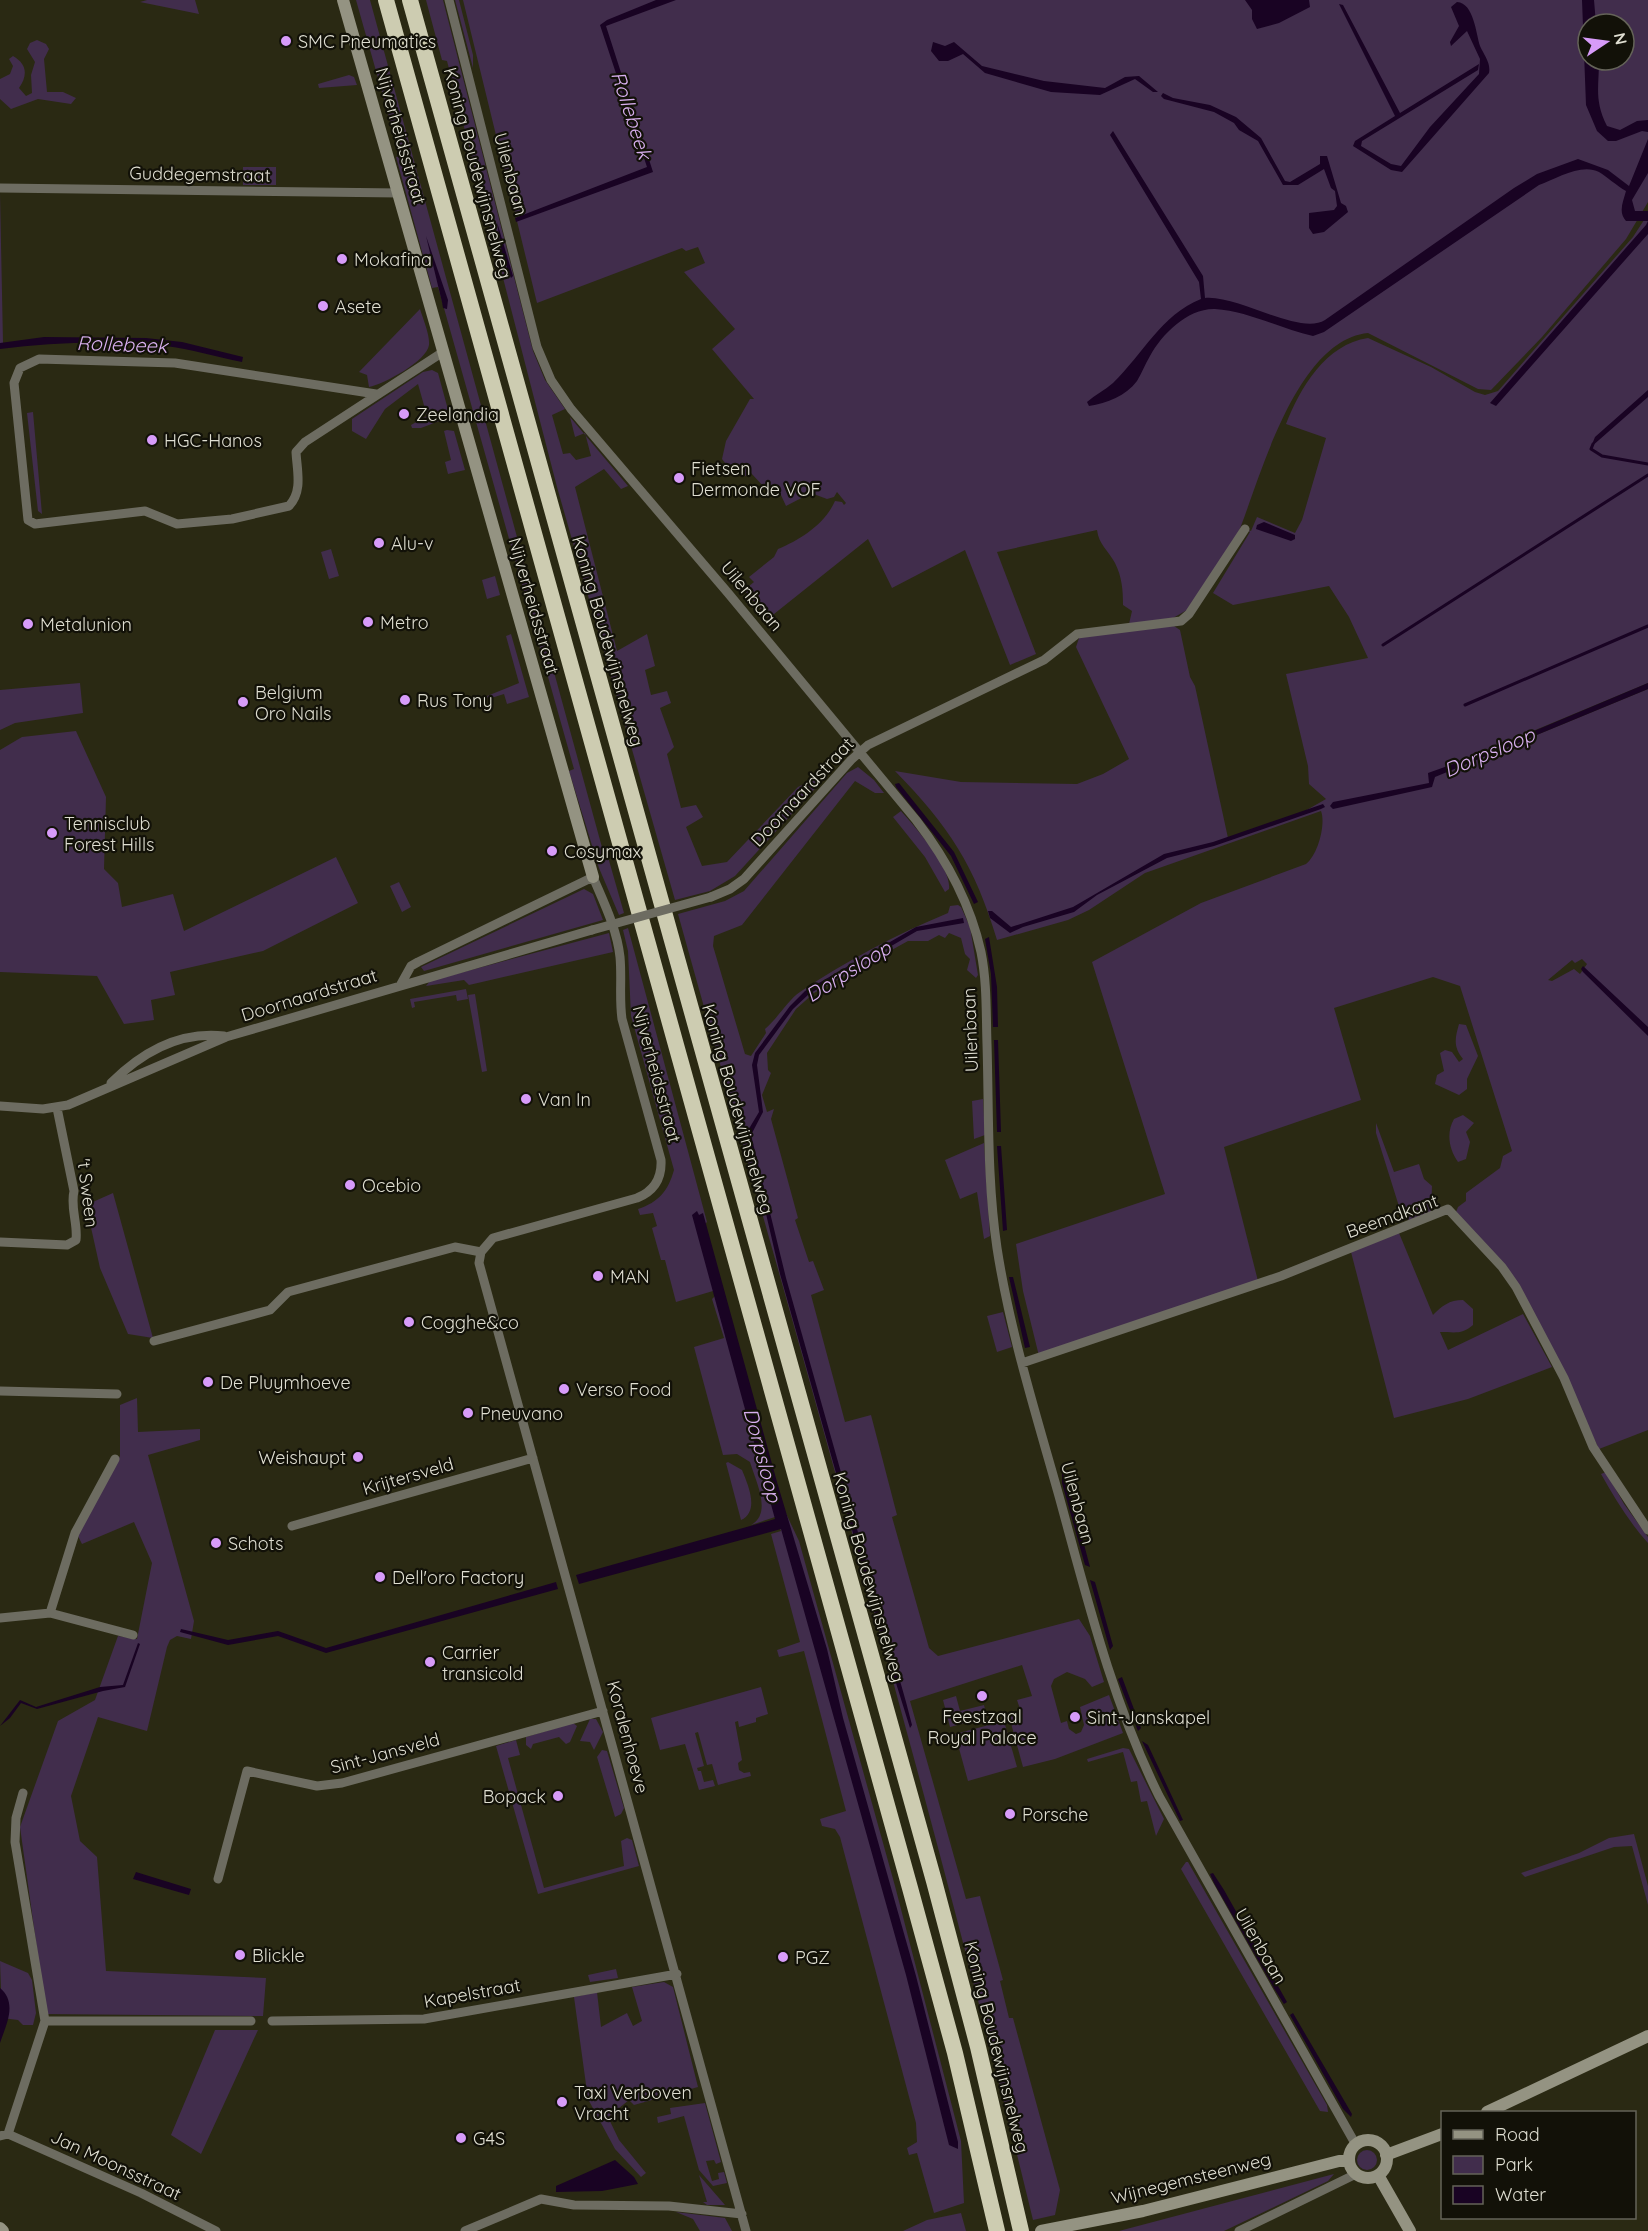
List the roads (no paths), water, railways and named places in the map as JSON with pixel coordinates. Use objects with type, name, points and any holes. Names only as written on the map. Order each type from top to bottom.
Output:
[{"type":"highway","points":[[386,0],[955,2052],[997,2231]]},
{"type":"highway","name":"Koning Boudewijnsnelweg","points":[[410,0],[934,1881],[978,2047],[1021,2231]]},
{"type":"street","name":"Nijverheidsstraat","points":[[343,0],[593,877],[611,918],[619,949],[622,1019],[661,1160],[658,1180],[645,1195],[503,1234],[493,1238],[481,1252]]},
{"type":"street","name":"Uilenbaan","points":[[449,0],[537,347],[551,380],[571,409],[859,752],[942,855],[961,890],[974,924],[981,952],[986,993],[990,1169],[996,1239],[1009,1314],[1104,1658],[1138,1752],[1174,1826],[1356,2145]]},
{"type":"street","name":"Guddegemstraat","points":[[0,188],[399,193]]},
{"type":"street","points":[[376,394],[175,363],[39,359],[20,368],[14,383],[28,520],[35,524],[145,511],[177,524],[232,519],[289,506],[295,499],[299,488],[296,452],[305,442],[443,352]]},
{"type":"street","name":"Doornaardstraat","points":[[0,1106],[57,1108],[80,1102],[106,1088],[226,1037],[401,984],[730,890],[744,879],[859,752],[871,744],[1044,660],[1077,634],[1181,621],[1189,614],[1245,529]]},
{"type":"street","name":"Doornaardstraat","points":[[401,984],[411,966],[418,962],[593,877]]},
{"type":"street","name":"Doornaardstraat","points":[[106,1088],[132,1063],[168,1043],[208,1035],[226,1037]]},
{"type":"street","name":"'t Sween","points":[[0,1242],[67,1245],[76,1240],[77,1227],[71,1204],[75,1191],[57,1108]]},
{"type":"street","name":"Beemdkant","points":[[1022,1363],[1281,1276],[1448,1209],[1502,1267],[1516,1287],[1564,1378],[1593,1447],[1648,1530]]},
{"type":"street","points":[[154,1341],[270,1310],[288,1292],[455,1247],[481,1252]]},
{"type":"street","name":"Koralenhoeve","points":[[481,1252],[481,1275],[677,1974],[746,2231]]},
{"type":"street","points":[[0,1391],[117,1394]]},
{"type":"street","name":"Krijtersveld","points":[[292,1526],[533,1458]]},
{"type":"street","points":[[50,1613],[75,1533],[115,1459]]},
{"type":"street","points":[[0,1618],[50,1613],[133,1635]]},
{"type":"street","name":"Sint-Jansveld","points":[[218,1879],[247,1771],[318,1786],[342,1783],[603,1711]]},
{"type":"street","points":[[4,2135],[45,2021],[15,1842],[16,1818],[23,1793]]},
{"type":"street","name":"Kapelstraat","points":[[272,2021],[423,2019],[677,1974]]},
{"type":"street","points":[[45,2021],[251,2021]]},
{"type":"street","points":[[1489,2111],[1648,2036]]},
{"type":"street","name":"Jan Moonsstraat","points":[[4,2135],[141,2193],[216,2231]]},
{"type":"street","points":[[1386,2155],[1441,2135]]},
{"type":"street","points":[[1373,2141],[1383,2148],[1386,2155],[1385,2167],[1378,2175],[1368,2178],[1356,2174],[1349,2161],[1356,2145],[1373,2141]]},
{"type":"street","name":"Wijnegemsteenweg","points":[[1041,2231],[1143,2211],[1327,2164],[1349,2161]]},
{"type":"street","points":[[1239,2231],[1356,2174]]},
{"type":"street","points":[[1378,2175],[1410,2231]]},
{"type":"street","points":[[465,2231],[541,2199],[574,2205],[669,2206],[742,2214]]},
{"type":"street","points":[[0,2228],[3,2231]]},
{"type":"water","name":"Rollebeek","points":[[656,0],[676,0],[606,26],[653,172],[516,222],[515,218],[647,167],[600,25]]},
{"type":"water","points":[[1245,0],[1309,0],[1310,7],[1279,23],[1257,29],[1252,19],[1252,10]]},
{"type":"water","points":[[1582,0],[1594,0],[1595,12],[1582,12]]},
{"type":"water","points":[[1457,2],[1463,4],[1471,13],[1480,46],[1488,62],[1489,73],[1402,172],[1391,170],[1353,146],[1355,141],[1395,116],[1339,4],[1343,5],[1400,113],[1479,64],[1478,70],[1362,141],[1361,146],[1391,164],[1401,166],[1430,127],[1479,74],[1480,59],[1467,31],[1451,46],[1450,42],[1459,26],[1451,7]]},
{"type":"water","points":[[933,42],[945,46],[954,42],[982,66],[1044,81],[1105,88],[1125,77],[1139,76],[1158,92],[1153,92],[1135,79],[1100,95],[1051,92],[985,73],[963,54],[948,61],[939,61],[931,51]]},
{"type":"water","points":[[1585,72],[1599,72],[1600,109],[1607,126],[1620,130],[1637,121],[1648,120],[1648,132],[1642,131],[1616,141],[1608,141],[1597,131],[1586,105]]},
{"type":"water","points":[[1163,93],[1173,98],[1210,105],[1236,117],[1261,138],[1285,181],[1290,182],[1320,164],[1320,156],[1327,156],[1341,203],[1346,206],[1348,212],[1324,232],[1313,234],[1309,228],[1309,213],[1334,210],[1337,206],[1335,191],[1331,188],[1324,169],[1298,185],[1283,185],[1258,141],[1239,130],[1234,123],[1214,112],[1164,99],[1161,96]]},
{"type":"water","points":[[1113,131],[1203,276],[1205,298],[1234,302],[1300,323],[1314,324],[1325,320],[1537,174],[1578,159],[1608,170],[1629,186],[1648,139],[1648,173],[1632,200],[1635,211],[1648,211],[1648,221],[1626,221],[1622,210],[1626,191],[1599,172],[1584,169],[1569,173],[1539,185],[1324,332],[1313,336],[1227,310],[1215,309],[1195,313],[1177,324],[1161,339],[1133,386],[1122,395],[1109,401],[1089,406],[1087,402],[1124,372],[1163,325],[1187,306],[1201,299],[1199,282],[1110,135]]},
{"type":"water","points":[[1648,221],[1648,234],[1496,406],[1490,403],[1646,225]]},
{"type":"water","points":[[497,222],[513,276],[511,278],[502,254]]},
{"type":"water","points":[[426,236],[448,300],[447,309],[443,308]]},
{"type":"water","points":[[44,337],[146,338],[182,342],[243,357],[242,362],[175,347],[103,342],[0,349],[0,343]]},
{"type":"water","points":[[1648,390],[1648,397],[1591,447],[1595,437]]},
{"type":"water","points":[[1264,522],[1295,535],[1295,539],[1291,541],[1256,529],[1257,525]]},
{"type":"water","name":"Dorpsloop","points":[[1648,683],[1648,689],[1435,777],[1432,787],[1333,809],[1330,806],[1333,802],[1429,783],[1428,773],[1470,758]]},
{"type":"water","points":[[899,783],[954,852],[978,902],[974,904],[951,856],[896,787],[895,784]]},
{"type":"water","points":[[1323,804],[1325,807],[1321,809],[1214,846],[1167,858],[1097,895],[1074,912],[1010,933],[990,918],[988,911],[992,911],[1011,927],[1073,907],[1164,854],[1213,842]]},
{"type":"water","name":"Dorpsloop","points":[[963,918],[964,923],[917,931],[809,994],[793,1009],[759,1055],[757,1065],[763,1112],[751,1135],[786,1278],[906,1702],[912,1725],[910,1728],[780,1274],[747,1132],[759,1112],[752,1065],[755,1053],[790,1006],[805,991],[916,927]]},
{"type":"water","points":[[989,937],[997,987],[998,1027],[993,1027],[991,974],[985,939]]},
{"type":"water","points":[[1583,966],[1648,1027],[1648,1036],[1583,972],[1581,969]]},
{"type":"water","points":[[994,1040],[998,1040],[1001,1132],[997,1132]]},
{"type":"water","points":[[997,1146],[1001,1146],[1007,1230],[1003,1231]]},
{"type":"water","name":"Dorpsloop","points":[[697,1211],[699,1215],[703,1213],[777,1482],[827,1649],[843,1718],[916,1976],[958,2149],[949,2145],[906,1975],[781,1529],[579,1584],[576,1575],[775,1519],[692,1215]]},
{"type":"water","points":[[1009,1277],[1013,1277],[1030,1347],[1025,1348]]},
{"type":"water","points":[[1062,1473],[1067,1480],[1090,1567],[1085,1565],[1062,1483]]},
{"type":"water","points":[[1090,1580],[1095,1582],[1113,1646],[1110,1650]]},
{"type":"water","points":[[556,1582],[558,1589],[326,1653],[278,1636],[228,1645],[180,1632],[181,1629],[228,1640],[278,1631],[326,1648]]},
{"type":"water","points":[[138,1643],[140,1644],[125,1687],[37,1709],[21,1703],[10,1718],[0,1726],[20,1700],[36,1707],[100,1687],[123,1685]]},
{"type":"water","points":[[1122,1677],[1141,1728],[1138,1731],[1118,1679]]},
{"type":"water","points":[[1142,1741],[1148,1745],[1183,1820],[1180,1821]]},
{"type":"water","points":[[136,1872],[191,1889],[189,1895],[133,1879]]},
{"type":"water","points":[[1213,1873],[1287,2002],[1284,2004],[1214,1883],[1210,1874]]},
{"type":"water","points":[[0,1988],[8,2000],[9,2014],[0,2043]]},
{"type":"water","points":[[1293,2013],[1352,2114],[1351,2117],[1343,2109],[1290,2015]]},
{"type":"water","points":[[615,2160],[634,2177],[638,2184],[602,2191],[556,2192],[556,2186]]},
{"type":"waterway","points":[[1593,444],[1591,449],[1602,456],[1648,464]]},
{"type":"waterway","points":[[1383,645],[1648,475]]},
{"type":"waterway","points":[[1465,705],[1648,626]]},
{"type":"place","name":"SMC Pneumatics","points":[[286,41]]},
{"type":"place","name":"Mokafina","points":[[342,259]]},
{"type":"place","name":"Asete","points":[[323,306]]},
{"type":"place","name":"Zeelandia","points":[[404,414]]},
{"type":"place","name":"HGC-Hanos","points":[[152,440]]},
{"type":"place","name":"Fietsen Dermonde VOF","points":[[679,478]]},
{"type":"place","name":"Alu-v","points":[[379,543]]},
{"type":"place","name":"Metro","points":[[368,622]]},
{"type":"place","name":"Metalunion","points":[[28,624]]},
{"type":"place","name":"Rus Tony","points":[[405,700]]},
{"type":"place","name":"Belgium Oro Nails","points":[[243,702]]},
{"type":"place","name":"Tennisclub Forest Hills","points":[[52,833]]},
{"type":"place","name":"Cosymax","points":[[552,851]]},
{"type":"place","name":"Van In","points":[[526,1099]]},
{"type":"place","name":"Ocebio","points":[[350,1185]]},
{"type":"place","name":"MAN","points":[[598,1276]]},
{"type":"place","name":"Cogghe&co","points":[[409,1322]]},
{"type":"place","name":"De Pluymhoeve","points":[[208,1382]]},
{"type":"place","name":"Verso Food","points":[[564,1389]]},
{"type":"place","name":"Pneuvano","points":[[468,1413]]},
{"type":"place","name":"Weishaupt","points":[[358,1457]]},
{"type":"place","name":"Schots","points":[[216,1543]]},
{"type":"place","name":"Dell'oro Factory","points":[[380,1577]]},
{"type":"place","name":"Carrier transicold","points":[[430,1662]]},
{"type":"place","name":"Feestzaal Royal Palace","points":[[982,1696]]},
{"type":"place","name":"Sint-Janskapel","points":[[1075,1717]]},
{"type":"place","name":"Bopack","points":[[558,1796]]},
{"type":"place","name":"Porsche","points":[[1010,1814]]},
{"type":"place","name":"Blickle","points":[[240,1955]]},
{"type":"place","name":"PGZ","points":[[783,1957]]},
{"type":"place","name":"Taxi Verboven Vracht","points":[[562,2102]]},
{"type":"place","name":"G4S","points":[[461,2138]]}]
